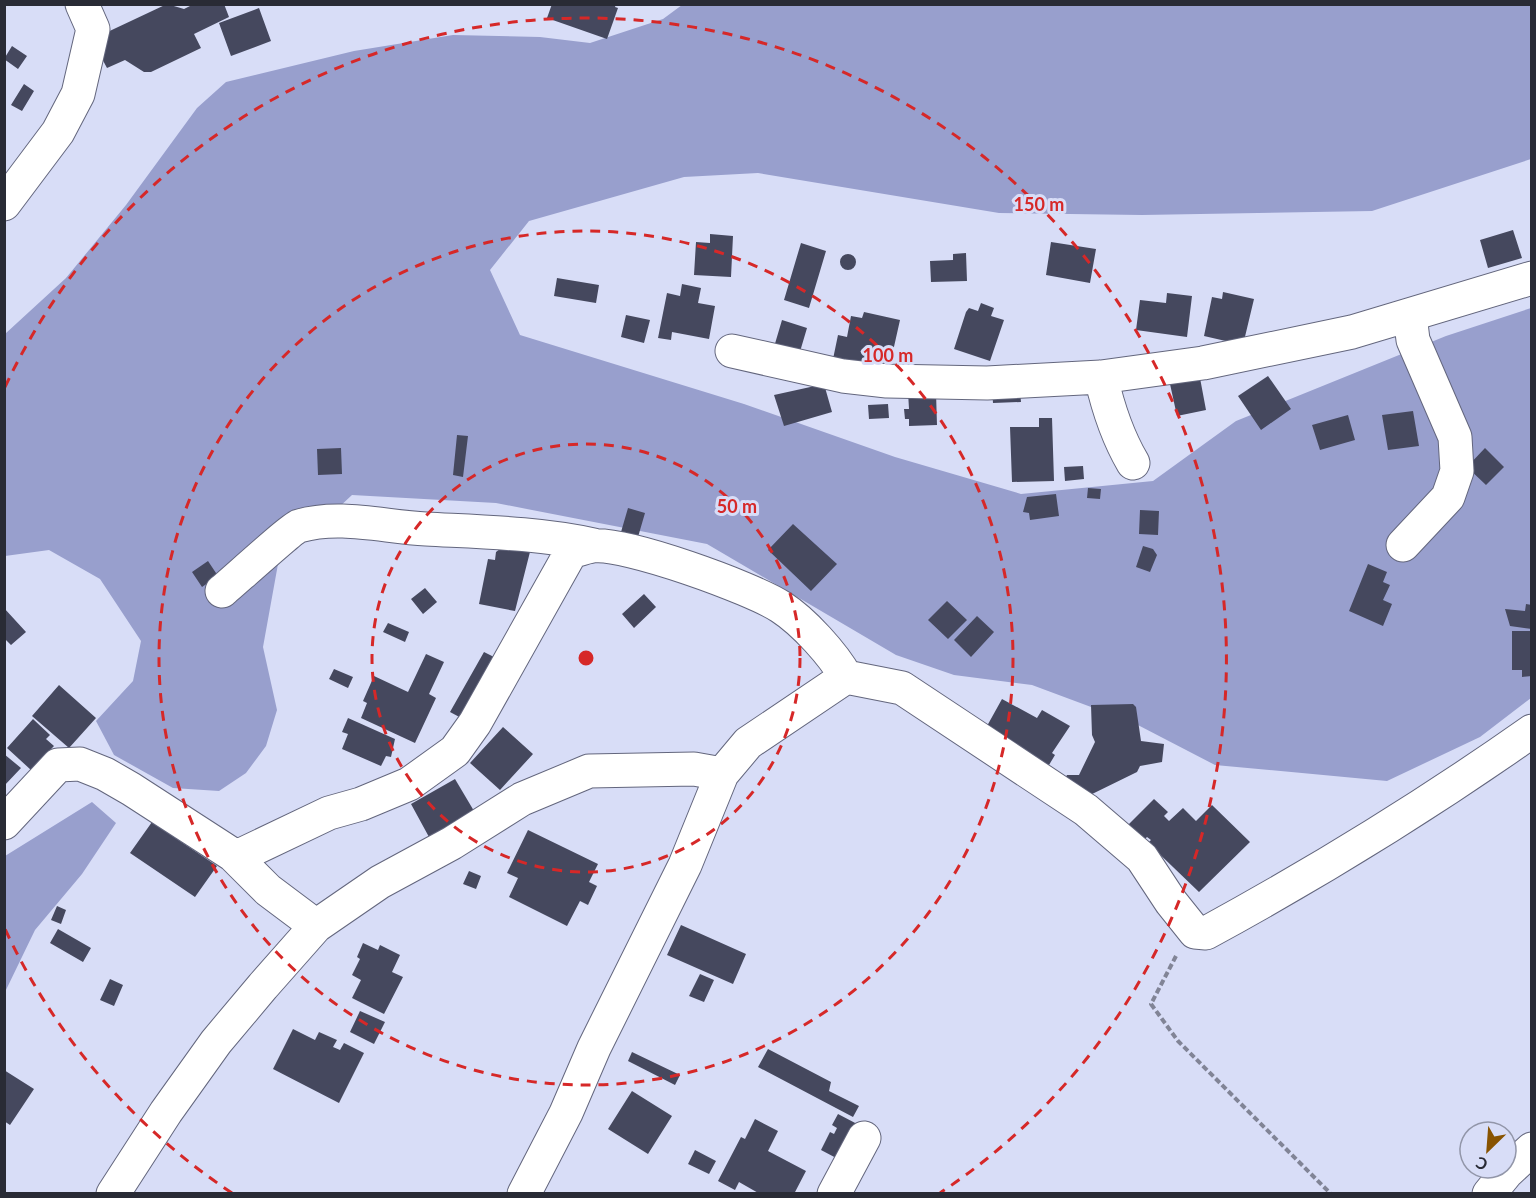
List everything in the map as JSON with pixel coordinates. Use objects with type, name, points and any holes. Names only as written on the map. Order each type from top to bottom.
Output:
[{"type":"street","points":[[4,204],[58,132],[78,94],[93,29],[85,5]]},
{"type":"street","points":[[732,351],[843,376],[887,381],[987,383],[1101,377],[1215,361],[1352,332],[1532,278]]},
{"type":"street","points":[[1403,545],[1448,497],[1457,471],[1455,437],[1413,340],[1410,315]]},
{"type":"street","points":[[1101,377],[1107,407],[1132,464]]},
{"type":"street","points":[[222,591],[296,526],[329,521],[377,523],[425,529],[472,530],[634,552],[738,585],[782,607],[836,658],[846,677]]},
{"type":"street","points":[[233,855],[243,854],[329,813],[361,804],[409,784],[455,751],[475,723],[572,545]]},
{"type":"street","points":[[524,1194],[566,1113],[594,1048],[685,865],[722,774],[748,743],[846,677],[902,688],[1086,810],[1142,858],[1171,902],[1195,932],[1206,933],[1265,901],[1453,787],[1532,731]]},
{"type":"street","points":[[4,823],[58,765],[80,764],[105,774],[233,855],[296,914],[316,926]]},
{"type":"street","points":[[113,1194],[166,1112],[216,1042],[316,926],[380,882],[452,843],[522,799],[589,771],[694,769],[722,774]]},
{"type":"street","points":[[834,1194],[864,1138]]},
{"type":"street","points":[[1489,1194],[1507,1172],[1532,1149]]},
{"type":"path","points":[[1195,932],[1174,959],[1150,1004],[1178,1041],[1331,1194]]},
{"type":"shaded area","points":[[682,5],[1531,5],[1531,159],[1372,211],[1142,215],[999,213],[758,173],[684,177],[529,221],[490,270],[520,335],[744,404],[895,457],[1021,494],[1153,481],[1236,421],[1446,336],[1531,308],[1531,698],[1480,737],[1387,781],[1215,765],[1134,723],[1032,685],[954,675],[896,655],[707,544],[496,503],[352,495],[278,564],[263,647],[277,710],[266,746],[246,773],[219,791],[173,788],[114,755],[96,721],[133,681],[141,641],[100,579],[49,550],[5,556],[5,334],[66,278],[126,205],[197,108],[226,82],[354,51],[453,35],[540,37],[590,43],[663,19]]},
{"type":"shaded area","points":[[92,802],[116,823],[82,874],[35,930],[5,992],[5,856]]},
{"type":"building","points":[[167,4],[184,9],[194,4],[224,4],[229,17],[194,34],[201,48],[151,72],[144,72],[125,60],[107,68],[99,53],[99,36]]},
{"type":"building","points":[[552,4],[616,4],[615,7],[618,8],[607,39],[547,18]]},
{"type":"building","points":[[259,8],[271,41],[231,56],[219,23]]},
{"type":"building","points":[[12,46],[27,56],[18,69],[4,59]]},
{"type":"building","points":[[24,84],[34,91],[22,111],[11,105]]},
{"type":"building","points":[[1513,230],[1522,258],[1488,268],[1480,240]]},
{"type":"building","points":[[710,234],[733,236],[731,277],[694,275],[696,242],[710,243]]},
{"type":"building","points":[[1051,242],[1096,249],[1090,283],[1046,275]]},
{"type":"building","points":[[801,243],[826,251],[809,308],[784,300]]},
{"type":"building","points":[[966,253],[967,281],[931,282],[930,261],[953,260],[953,254]]},
{"type":"building","points":[[848,254],[854,256],[856,262],[854,268],[848,270],[842,268],[840,262],[842,256]]},
{"type":"building","points":[[557,278],[599,285],[596,303],[554,296]]},
{"type":"building","points":[[682,284],[701,288],[698,303],[715,306],[709,339],[672,332],[671,340],[658,338],[667,293],[680,296]]},
{"type":"building","points":[[1223,292],[1254,299],[1243,345],[1204,336],[1212,297],[1222,299]]},
{"type":"building","points":[[1167,293],[1192,296],[1187,337],[1136,330],[1140,300],[1166,303]]},
{"type":"building","points":[[981,303],[994,308],[991,316],[1004,320],[990,361],[954,349],[966,312],[969,308],[978,311]]},
{"type":"building","points":[[864,312],[900,320],[889,369],[833,359],[838,335],[847,337],[851,316],[862,318]]},
{"type":"building","points":[[626,315],[650,320],[644,343],[621,337]]},
{"type":"building","points":[[782,320],[807,328],[799,355],[774,347]]},
{"type":"building","points":[[1268,376],[1291,409],[1261,430],[1238,396]]},
{"type":"building","points":[[1200,378],[1206,410],[1177,416],[1170,384]]},
{"type":"building","points":[[824,384],[832,412],[784,426],[774,395]]},
{"type":"building","points":[[992,390],[1020,390],[1021,402],[993,403]]},
{"type":"building","points":[[908,392],[936,392],[937,425],[909,426],[909,419],[905,419],[904,409],[909,409]]},
{"type":"building","points":[[888,404],[889,418],[869,419],[868,405]]},
{"type":"building","points":[[1413,411],[1419,446],[1388,450],[1382,415]]},
{"type":"building","points":[[1348,415],[1355,440],[1320,450],[1312,425]]},
{"type":"building","points":[[1039,418],[1052,418],[1054,481],[1012,482],[1010,427],[1039,427]]},
{"type":"building","points":[[457,435],[468,436],[463,477],[453,475]]},
{"type":"building","points":[[341,448],[342,474],[318,475],[317,449]]},
{"type":"building","points":[[1485,448],[1504,467],[1486,485],[1467,467]]},
{"type":"building","points":[[1083,466],[1084,479],[1065,481],[1064,467]]},
{"type":"building","points":[[1088,488],[1101,489],[1100,499],[1087,498]]},
{"type":"building","points":[[1056,494],[1059,516],[1030,520],[1029,513],[1023,512],[1027,497]]},
{"type":"building","points":[[628,508],[645,513],[638,537],[621,532]]},
{"type":"building","points":[[1140,510],[1159,511],[1158,535],[1139,534]]},
{"type":"building","points":[[793,524],[837,564],[811,591],[768,550]]},
{"type":"building","points":[[532,544],[515,611],[479,604],[488,559],[495,560],[496,552],[500,549]]},
{"type":"building","points":[[1143,546],[1153,549],[1157,555],[1150,572],[1136,567]]},
{"type":"building","points":[[208,561],[218,576],[202,587],[192,572]]},
{"type":"building","points":[[1368,564],[1387,572],[1383,582],[1390,585],[1383,600],[1392,604],[1383,626],[1349,611]]},
{"type":"building","points":[[425,588],[437,602],[423,614],[411,599]]},
{"type":"building","points":[[644,594],[656,607],[634,628],[622,614]]},
{"type":"building","points":[[947,601],[967,620],[948,639],[928,620]]},
{"type":"building","points":[[1526,604],[1532,605],[1532,629],[1510,626],[1505,609],[1525,611]]},
{"type":"building","points":[[4,608],[26,632],[11,645],[4,638]]},
{"type":"building","points":[[977,616],[994,632],[971,657],[954,640]]},
{"type":"building","points":[[388,623],[409,632],[405,642],[383,632]]},
{"type":"building","points":[[1512,631],[1532,631],[1532,676],[1522,677],[1522,670],[1512,670]]},
{"type":"building","points":[[484,652],[502,661],[465,720],[450,712]]},
{"type":"building","points":[[426,654],[444,662],[429,694],[436,698],[415,743],[361,718],[367,703],[363,701],[374,676],[408,692]]},
{"type":"building","points":[[334,669],[353,677],[348,688],[329,679]]},
{"type":"building","points":[[59,685],[96,718],[69,748],[32,716]]},
{"type":"building","points":[[1002,699],[1037,718],[1042,710],[1070,726],[1052,753],[1055,755],[1049,765],[982,735]]},
{"type":"building","points":[[1133,704],[1136,707],[1141,741],[1164,744],[1162,762],[1140,766],[1137,772],[1086,797],[1063,782],[1067,775],[1079,775],[1095,742],[1092,735],[1091,705]]},
{"type":"building","points":[[348,718],[395,739],[391,757],[386,756],[381,766],[342,749],[348,734],[342,732]]},
{"type":"building","points":[[33,719],[50,735],[46,739],[54,746],[31,770],[7,748]]},
{"type":"building","points":[[503,727],[533,754],[500,790],[470,763]]},
{"type":"building","points":[[4,754],[21,768],[4,786]]},
{"type":"building","points":[[455,779],[474,811],[429,837],[411,804]]},
{"type":"building","points":[[1154,799],[1168,812],[1164,816],[1169,821],[1183,808],[1196,821],[1212,805],[1250,842],[1199,892],[1148,843],[1151,840],[1147,837],[1143,841],[1127,826]]},
{"type":"building","points":[[152,822],[217,866],[195,897],[130,853]]},
{"type":"building","points":[[528,830],[598,864],[589,882],[597,886],[588,905],[580,901],[567,926],[509,897],[518,878],[507,873]]},
{"type":"building","points":[[469,871],[481,876],[476,889],[463,884]]},
{"type":"building","points":[[57,906],[66,910],[61,924],[51,920]]},
{"type":"building","points":[[681,925],[746,954],[733,984],[667,955]]},
{"type":"building","points":[[58,929],[91,948],[83,962],[50,943]]},
{"type":"building","points":[[363,943],[378,950],[380,945],[400,955],[392,972],[403,977],[384,1014],[352,998],[361,980],[352,975],[360,959],[357,957]]},
{"type":"building","points":[[700,974],[714,980],[704,1002],[689,996]]},
{"type":"building","points":[[110,979],[123,985],[114,1006],[100,1000]]},
{"type":"building","points":[[360,1011],[385,1022],[374,1044],[350,1032]]},
{"type":"building","points":[[293,1029],[315,1040],[319,1032],[337,1040],[333,1047],[340,1050],[344,1043],[364,1053],[339,1103],[273,1069]]},
{"type":"building","points":[[768,1049],[831,1082],[829,1091],[859,1106],[853,1117],[758,1067]]},
{"type":"building","points":[[632,1052],[680,1075],[675,1085],[628,1061]]},
{"type":"building","points":[[4,1070],[34,1089],[10,1125],[4,1121]]},
{"type":"building","points":[[632,1091],[672,1116],[648,1154],[608,1129]]},
{"type":"building","points":[[838,1114],[859,1125],[840,1160],[821,1150],[830,1132],[834,1134],[837,1128],[832,1125]]},
{"type":"building","points":[[755,1119],[778,1131],[768,1151],[806,1171],[794,1194],[760,1194],[739,1182],[735,1190],[718,1181],[741,1137],[745,1139]]},
{"type":"building","points":[[695,1150],[716,1161],[709,1174],[688,1164]]}]
